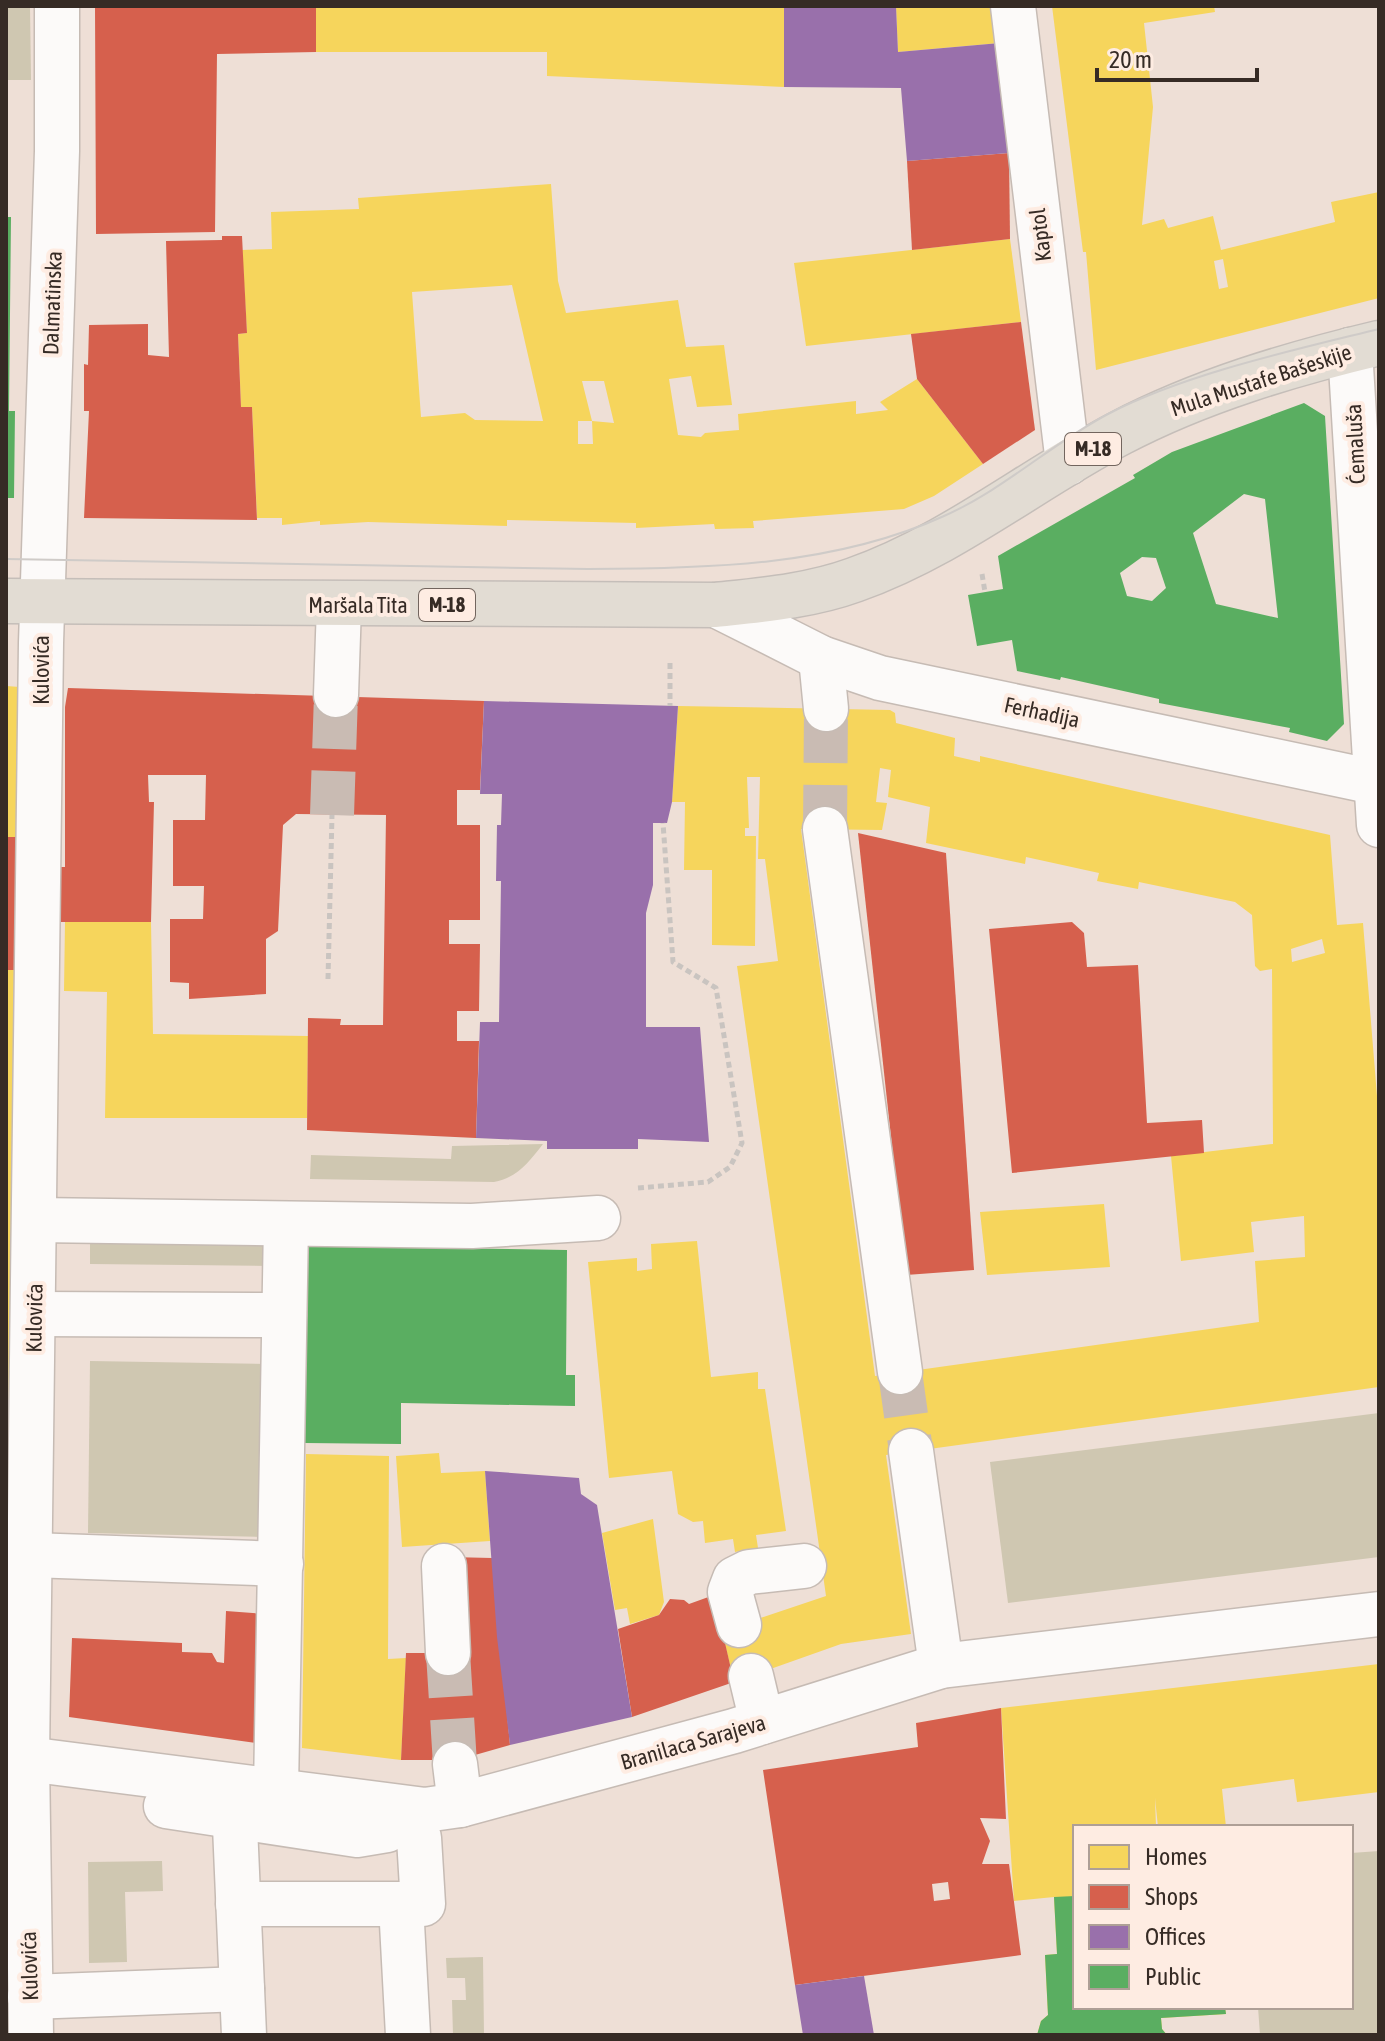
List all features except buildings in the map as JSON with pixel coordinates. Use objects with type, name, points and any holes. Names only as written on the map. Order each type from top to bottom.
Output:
[{"type":"main road","name":"Mula Mustafe Bašeskije","points":[[851,581],[953,536],[1068,463],[1162,412],[1217,391],[1364,346]]},
{"type":"main road","name":"Maršala Tita","points":[[24,601],[716,605],[782,597],[851,581]]},
{"type":"street","name":"Dalmatinska","points":[[24,601],[56,167],[57,6]]},
{"type":"street","name":"Kaptol","points":[[1013,6],[1068,463]]},
{"type":"street","name":"Ćemaluša","points":[[1364,346],[1378,797]]},
{"type":"street","name":"Kulovića","points":[[24,601],[26,1094],[36,1220],[31,1555],[17,1754],[17,1905],[30,2016]]},
{"type":"street","points":[[336,695],[339,605]]},
{"type":"street","name":"Ferhadija","points":[[716,605],[821,658],[880,678],[1378,797]]},
{"type":"street","points":[[821,658],[826,709]]},
{"type":"street","points":[[825,829],[900,1372]]},
{"type":"street","points":[[36,1220],[472,1226],[610,1203]]},
{"type":"street","points":[[276,1790],[286,1224]]},
{"type":"street","points":[[34,1314],[284,1315]]},
{"type":"street","points":[[911,1451],[941,1666]]},
{"type":"street","points":[[31,1555],[281,1564]]},
{"type":"street","points":[[444,1566],[448,1653]]},
{"type":"street","points":[[739,1625],[730,1592],[735,1579],[749,1572],[804,1566]]},
{"type":"street","name":"Branilaca Sarajeva","points":[[17,1754],[276,1790],[440,1804],[762,1722],[941,1666],[1379,1614]]},
{"type":"street","points":[[751,1676],[762,1722]]},
{"type":"street","points":[[95,1767],[112,1787],[137,1802],[357,1835],[387,1830],[440,1804]]},
{"type":"street","points":[[238,1904],[423,1904],[440,1804]]},
{"type":"street","points":[[235,1826],[244,2035]]},
{"type":"street","points":[[401,1905],[408,2035]]},
{"type":"street","points":[[30,2016],[242,1989]]},
{"type":"path","points":[[670,663],[670,706]]},
{"type":"path","points":[[328,979],[332,815]]},
{"type":"path","points":[[610,1203],[708,1182],[730,1167],[742,1143],[716,988],[673,962],[663,823]]},
{"type":"shaded area","points":[[6,6],[30,6],[31,80],[6,80]]},
{"type":"shaded area","points":[[543,1144],[516,1173],[494,1182],[310,1179],[311,1155],[451,1159],[452,1146]]},
{"type":"shaded area","points":[[90,1221],[269,1223],[269,1266],[90,1264]]},
{"type":"shaded area","points":[[90,1361],[267,1364],[265,1537],[88,1533]]},
{"type":"shaded area","points":[[1379,1413],[1379,1557],[1008,1603],[990,1462]]},
{"type":"shaded area","points":[[1379,1851],[1379,2035],[1260,2035],[1258,2009],[1353,2009],[1353,1853]]},
{"type":"shaded area","points":[[162,1861],[163,1891],[125,1892],[127,1962],[89,1963],[88,1862]]},
{"type":"shaded area","points":[[483,1957],[484,2035],[453,2035],[452,2000],[466,2000],[465,1978],[447,1978],[446,1958]]},
{"type":"tunnel","points":[[332,815],[336,695]]},
{"type":"tunnel","points":[[825,829],[826,709]]},
{"type":"tunnel","points":[[900,1372],[911,1451]]},
{"type":"tunnel","points":[[448,1653],[455,1764]]},
{"type":"tram line","points":[[6,559],[633,569],[724,565],[815,555],[902,533],[944,516],[986,493],[1087,426],[1138,400],[1240,364],[1379,329]]}]
